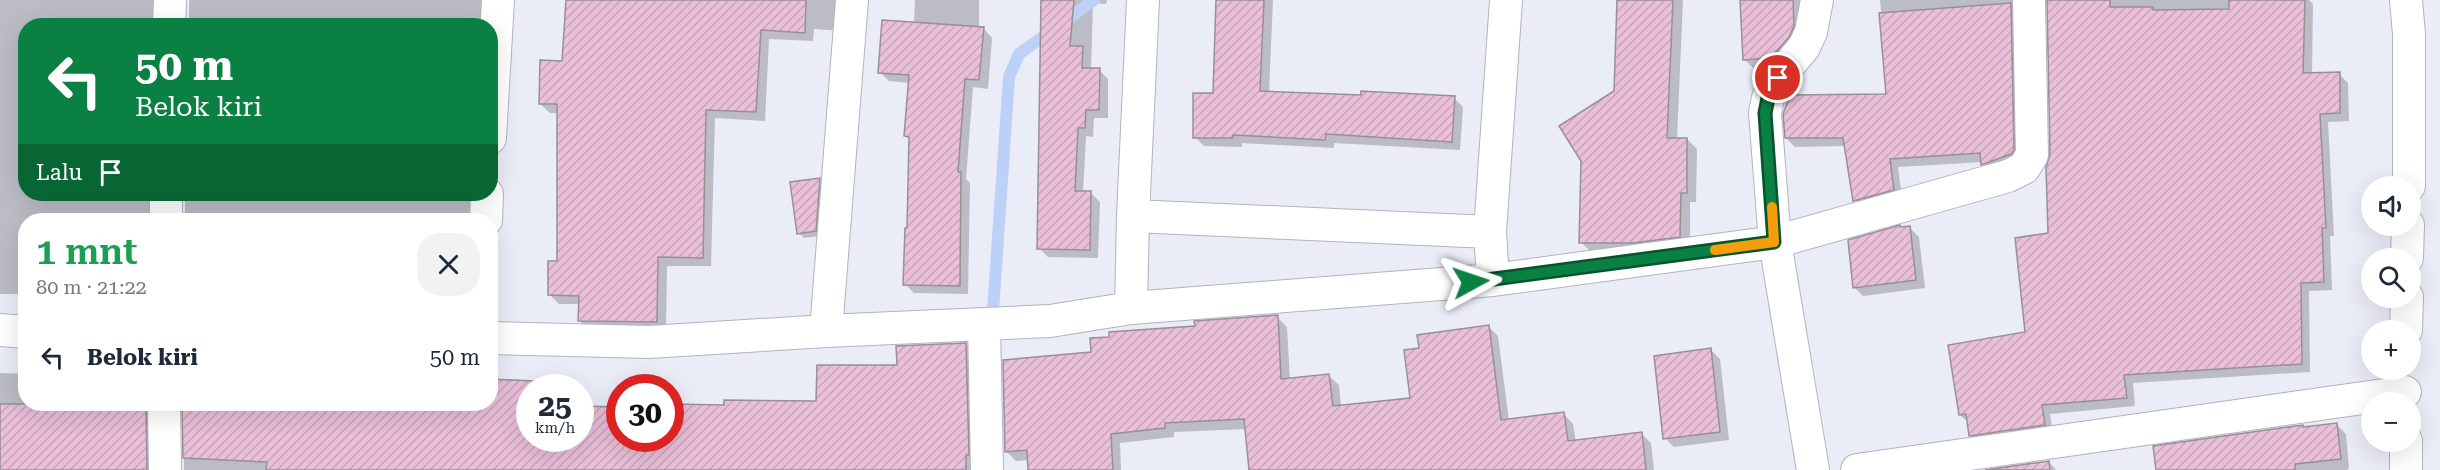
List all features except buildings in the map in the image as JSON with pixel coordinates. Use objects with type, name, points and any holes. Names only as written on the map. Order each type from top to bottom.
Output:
[{"type":"street","points":[[169,18],[170,0]]},
{"type":"street","points":[[497,18],[498,0]]},
{"type":"street","points":[[826,331],[852,0]]},
{"type":"street","points":[[1131,309],[1143,0]]},
{"type":"street","points":[[1494,280],[1490,232],[1506,0]]},
{"type":"street","points":[[1813,470],[1774,242],[1765,113],[1768,98],[1778,78],[1804,47],[1823,0]]},
{"type":"street","points":[[498,338],[649,342],[1050,321],[1131,309],[1494,280],[1774,242],[2008,176],[2024,168],[2032,155],[2029,0]]},
{"type":"street","points":[[2406,0],[2409,34],[2409,176]]},
{"type":"street","points":[[1133,216],[1490,232]]},
{"type":"street","points":[[984,324],[987,470]]},
{"type":"street","points":[[0,330],[18,331]]},
{"type":"street","points":[[1857,470],[2405,388]]},
{"type":"street","points":[[164,411],[165,470]]},
{"type":"street","points":[[2406,452],[2406,470]]},
{"type":"waterway","points":[[993,311],[1009,77],[1019,54],[1094,0]]},
{"type":"slow traffic","points":[[1715,250],[1774,242],[1772,207]]},
{"type":"route","points":[[1471,282],[1774,242],[1765,113],[1768,98],[1778,78]]}]
